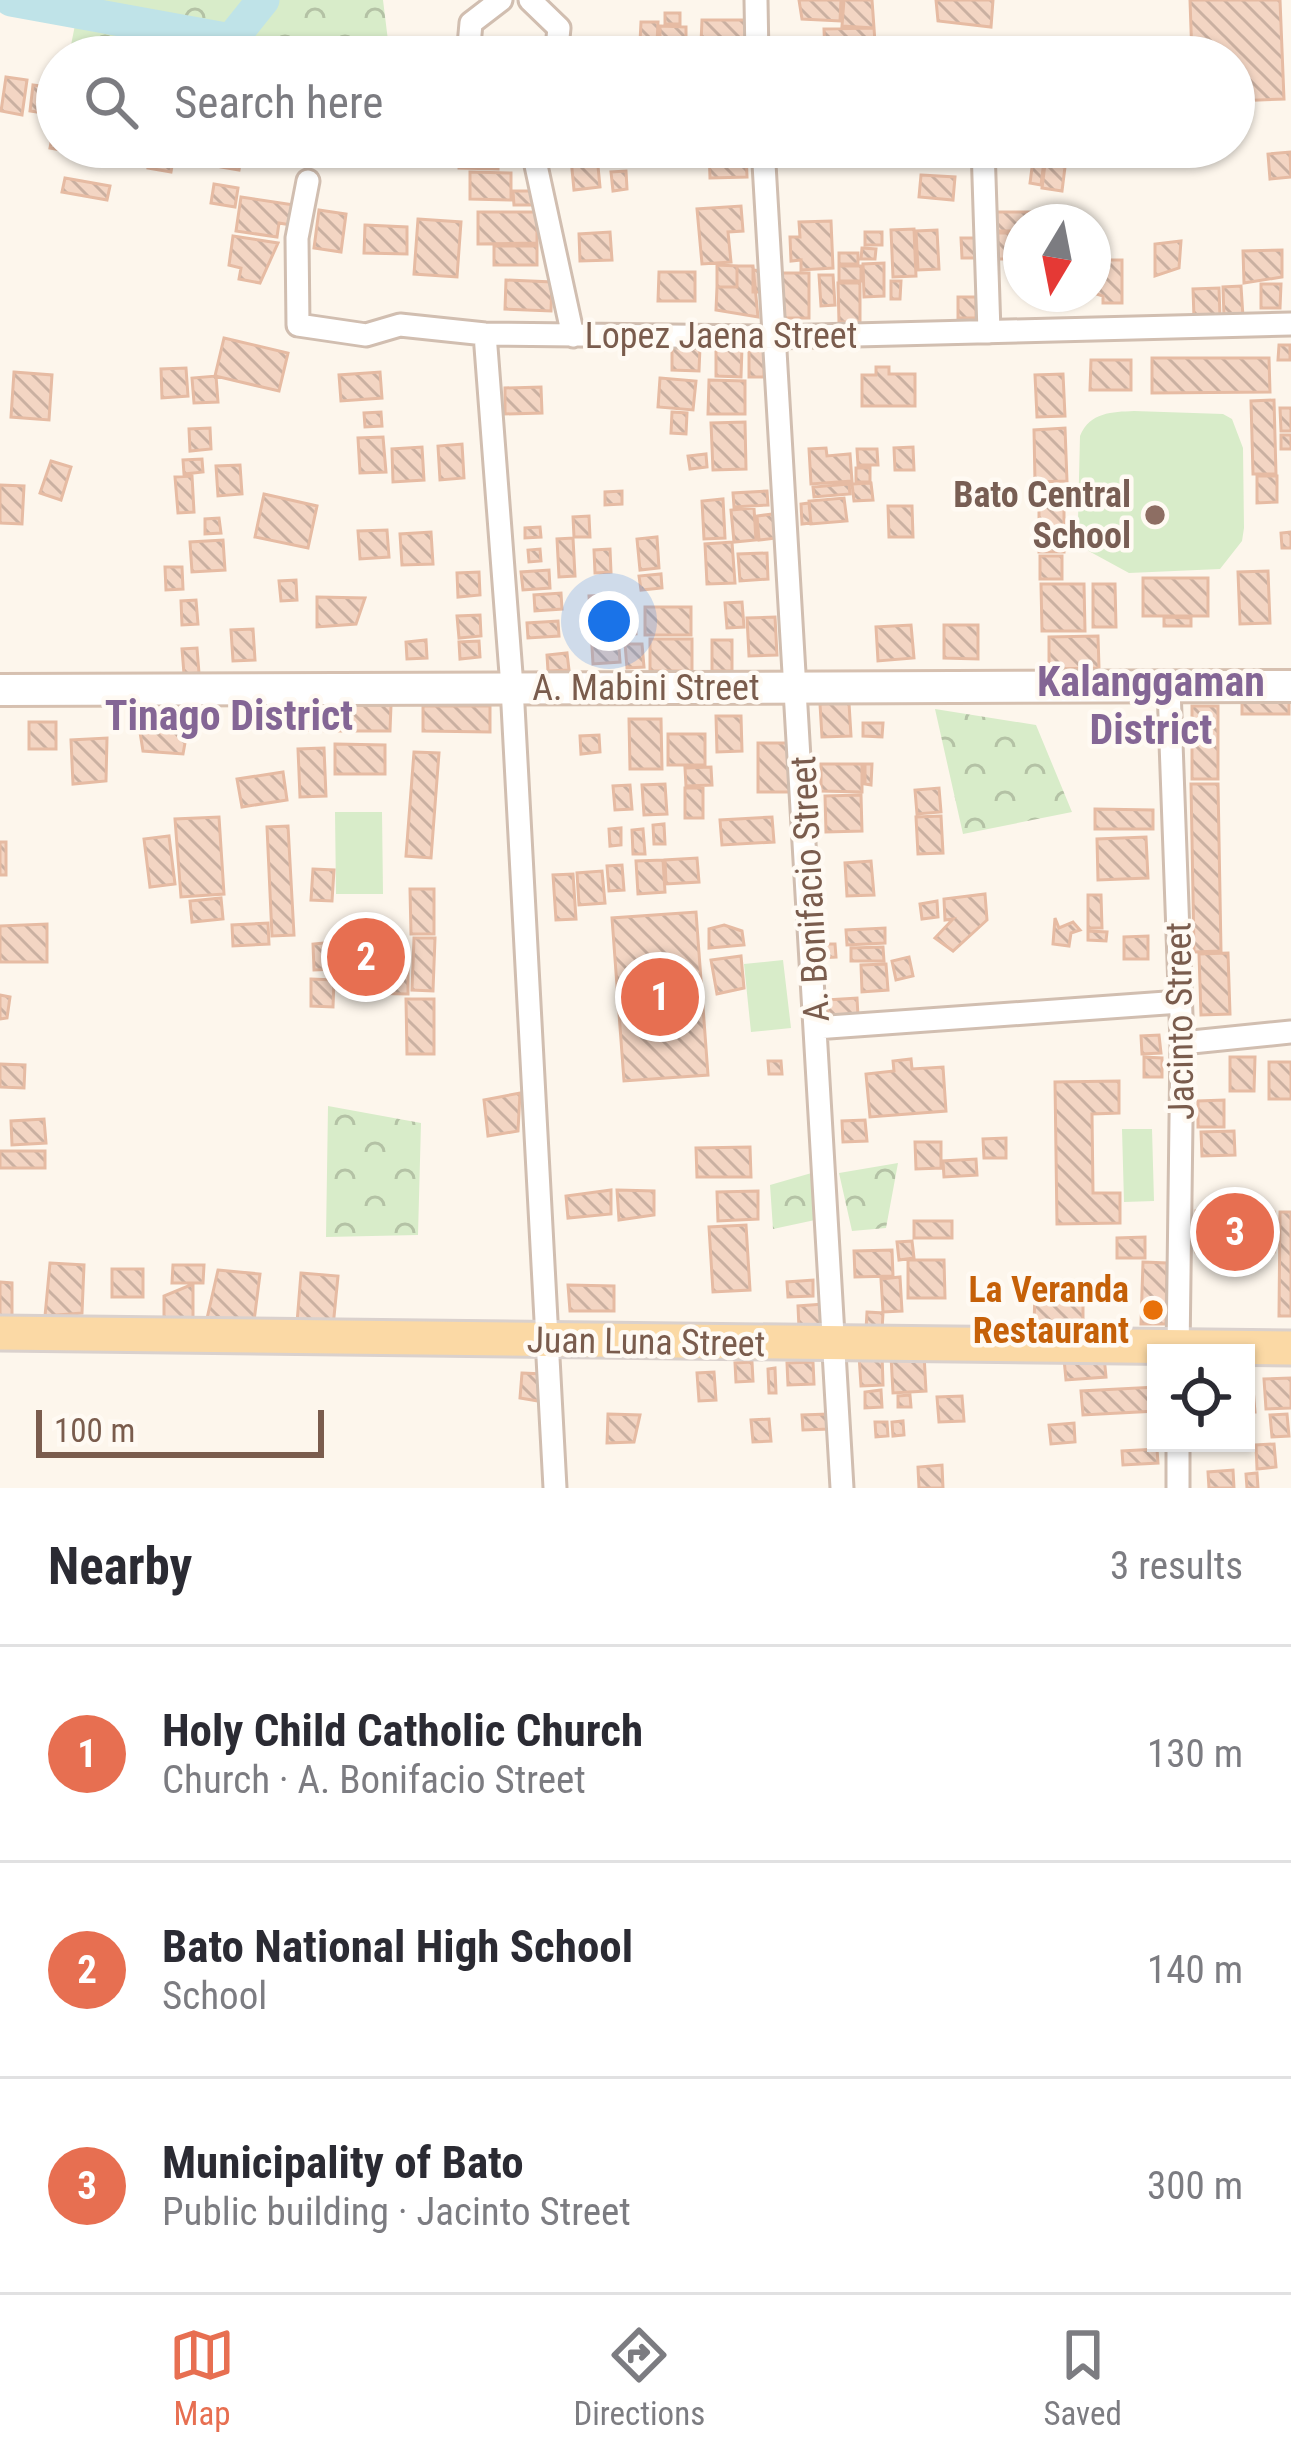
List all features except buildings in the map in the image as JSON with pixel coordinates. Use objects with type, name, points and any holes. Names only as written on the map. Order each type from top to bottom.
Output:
[{"type":"main road","name":"Juan Luna Street","points":[[0,1333],[548,1338],[1147,1351]]},
{"type":"main road","name":"Juan Luna Street","points":[[1255,1349],[1291,1348]]},
{"type":"street","points":[[470,36],[471,23],[501,0]]},
{"type":"street","points":[[530,0],[560,28],[559,36]]},
{"type":"street","points":[[756,0],[757,36]]},
{"type":"street","points":[[537,168],[574,336]]},
{"type":"street","name":"A. Bonifacio Street","points":[[764,168],[799,687],[842,1488]]},
{"type":"street","points":[[984,168],[989,332]]},
{"type":"street","name":"Lopez Jaena Street","points":[[308,181],[297,238],[298,325],[366,335],[400,325],[485,334],[775,337],[1291,324]]},
{"type":"street","points":[[485,334],[512,687],[555,1488]]},
{"type":"street","name":"A. Mabini Street","points":[[0,690],[1291,686]]},
{"type":"street","name":"Jacinto Street","points":[[1169,688],[1182,1043],[1178,1344]]},
{"type":"street","points":[[815,1028],[1180,1001]]},
{"type":"street","points":[[1182,1043],[1291,1032]]},
{"type":"street","points":[[1178,1452],[1178,1488]]},
{"type":"green space","points":[[80,0],[383,0],[387,36],[73,36]]},
{"type":"green space","points":[[1134,411],[1223,414],[1232,419],[1243,448],[1244,528],[1242,541],[1220,569],[1129,573],[1085,549],[1078,521],[1080,436],[1096,418]]},
{"type":"green space","points":[[935,709],[1036,725],[1072,812],[963,834]]},
{"type":"green space","points":[[335,812],[382,812],[383,894],[336,894]]},
{"type":"green space","points":[[783,960],[791,1028],[751,1032],[744,964]]},
{"type":"green space","points":[[328,1106],[421,1123],[418,1235],[326,1237]]},
{"type":"green space","points":[[1122,1129],[1152,1129],[1154,1201],[1124,1202]]},
{"type":"green space","points":[[898,1163],[886,1228],[852,1231],[839,1173]]},
{"type":"green space","points":[[815,1172],[815,1220],[773,1229],[770,1185]]},
{"type":"waterway","points":[[11,0],[209,36]]},
{"type":"waterway","points":[[234,36],[263,0]]},
{"type":"place","name":"Bato Central School","points":[[1155,515]]},
{"type":"place","name":"Bato National High School","points":[[366,957]]},
{"type":"place","name":"Holy Child Catholic Church","points":[[660,997]]},
{"type":"place","name":"Municipality of Bato","points":[[1235,1232]]},
{"type":"place","name":"La Veranda Restaurant","points":[[1153,1310]]},
{"type":"district","name":"Kalanggaman District","points":[[1151,705]]},
{"type":"district","name":"Tinago District","points":[[229,715]]}]
